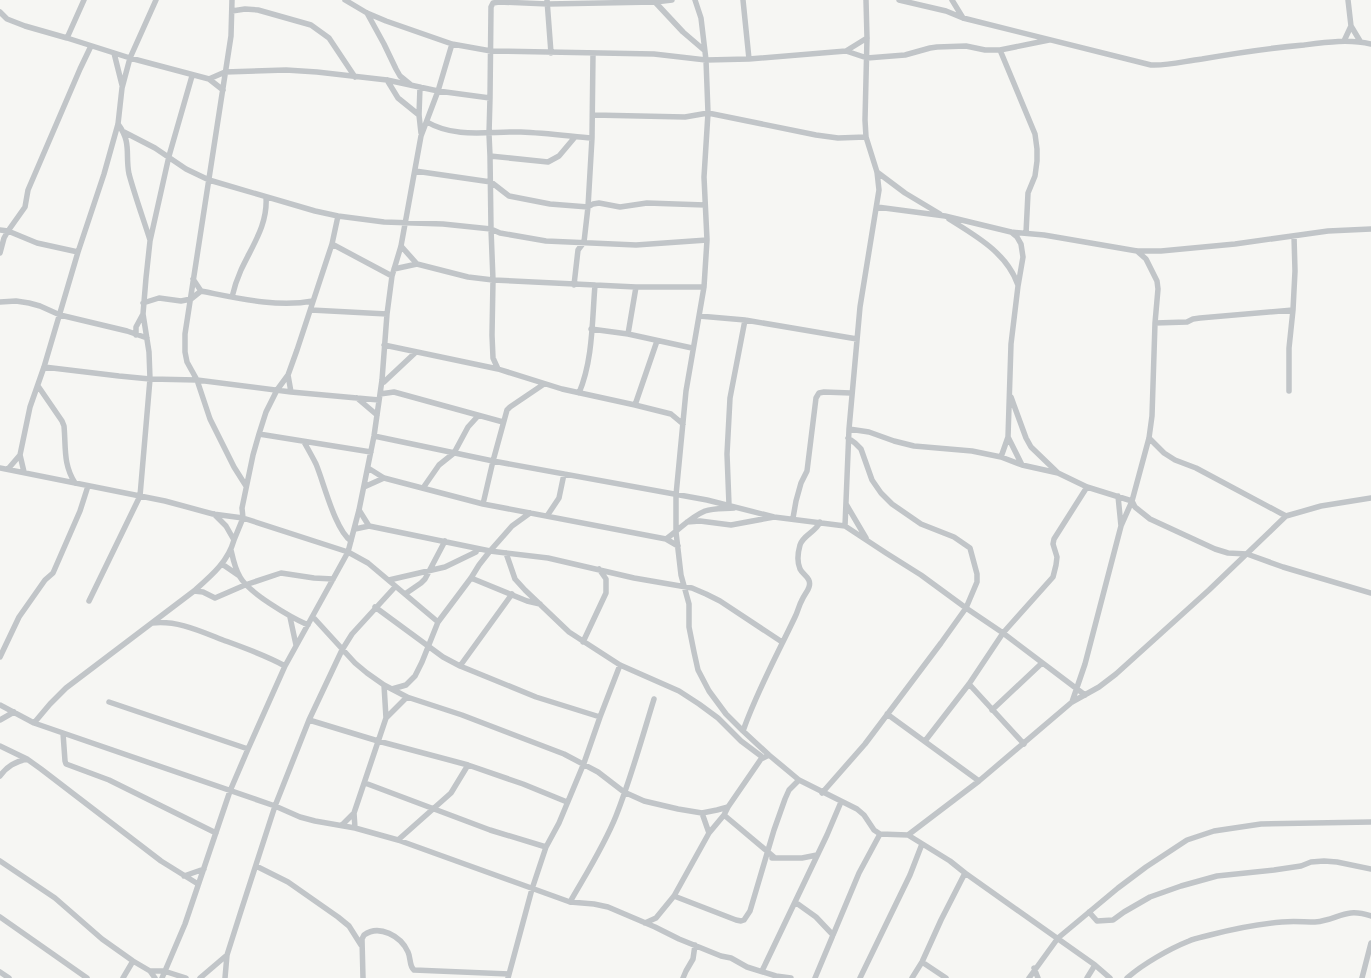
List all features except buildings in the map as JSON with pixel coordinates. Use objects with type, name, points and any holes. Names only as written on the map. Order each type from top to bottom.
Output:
[{"type":"street","points":[[67,38],[84,0]]},
{"type":"street","points":[[24,472],[20,455],[30,406],[38,386],[78,252],[104,174],[118,124],[122,88],[130,58],[156,0]]},
{"type":"street","points":[[232,0],[231,36],[190,299],[185,334],[185,352],[187,362],[197,380],[210,419],[220,442],[246,486]]},
{"type":"street","points":[[345,0],[367,13],[386,21],[452,44],[491,51],[654,54],[706,60],[749,59],[846,51],[866,58],[905,55],[937,47],[966,46],[984,50],[1000,50],[1049,40]]},
{"type":"street","points":[[498,369],[493,358],[492,335],[494,280],[488,134],[491,7],[493,3],[499,2],[655,2],[672,0]]},
{"type":"street","points":[[695,0],[701,18],[706,60],[708,113],[704,177],[707,240],[704,287],[692,348],[686,391],[676,495],[676,532],[681,575],[689,604],[689,627],[698,670],[709,692],[726,714],[769,755],[799,780],[822,793],[857,809],[864,815],[874,830],[880,834],[908,835],[1058,938],[1110,978]]},
{"type":"street","points":[[743,0],[749,59]]},
{"type":"street","points":[[846,526],[848,438],[851,393],[860,307],[879,190],[877,172],[866,137],[866,0]]},
{"type":"street","points":[[899,0],[946,11],[963,18],[1151,65],[1163,66],[1280,47],[1344,41],[1360,41],[1371,44]]},
{"type":"street","points":[[952,0],[963,18]]},
{"type":"street","points":[[1348,0],[1351,26],[1360,41]]},
{"type":"street","points":[[547,2],[551,53]]},
{"type":"street","points":[[655,2],[683,32],[704,50]]},
{"type":"street","points":[[232,11],[245,9],[258,10],[311,25],[329,38],[355,77]]},
{"type":"street","points":[[0,12],[7,19],[91,46],[192,76],[209,79],[223,90]]},
{"type":"street","points":[[367,13],[400,76],[412,86]]},
{"type":"street","points":[[1344,41],[1351,26]]},
{"type":"street","points":[[846,51],[867,38]]},
{"type":"street","points":[[162,978],[185,924],[230,791],[248,749],[285,666],[348,552],[355,529],[368,468],[383,381],[384,345],[392,276],[406,222],[421,136],[438,91],[452,44]]},
{"type":"street","points":[[0,253],[4,238],[25,207],[28,190],[91,46]]},
{"type":"street","points":[[1000,50],[1035,134],[1037,149],[1035,176],[1028,192],[1026,233]]},
{"type":"street","points":[[114,53],[122,88]]},
{"type":"street","points":[[574,285],[578,250],[584,242],[588,207],[593,115],[593,53]]},
{"type":"street","points":[[209,79],[225,72],[286,70],[316,72],[387,80],[438,91],[490,98]]},
{"type":"street","points":[[89,601],[140,496],[150,379],[143,303],[150,241],[169,156],[192,76]]},
{"type":"street","points":[[387,80],[398,98],[419,115]]},
{"type":"street","points":[[420,87],[419,115],[421,136]]},
{"type":"street","points":[[593,115],[684,117],[708,113],[816,135],[838,138],[866,137]]},
{"type":"street","points":[[427,122],[436,127],[455,131],[488,134],[521,132],[592,138]]},
{"type":"street","points":[[118,124],[124,132],[128,144],[129,174],[150,241]]},
{"type":"street","points":[[124,132],[169,156],[186,169],[209,180],[315,211],[338,216],[384,222],[443,224],[491,229],[500,233],[546,241],[636,245],[707,240]]},
{"type":"street","points":[[490,156],[548,162],[559,156],[575,137]]},
{"type":"street","points":[[415,171],[491,182],[509,196],[550,204],[588,207],[599,203],[620,207],[647,203],[706,205]]},
{"type":"street","points":[[877,172],[905,193],[976,236],[1003,258],[1010,267],[1018,286]]},
{"type":"street","points":[[232,297],[240,272],[262,228],[266,213],[266,197]]},
{"type":"street","points":[[877,207],[945,216],[1010,232],[1026,233],[1137,251],[1161,251],[1220,246],[1328,231],[1371,230]]},
{"type":"street","points":[[34,723],[66,688],[194,591],[211,576],[232,550],[234,540],[243,518],[242,508],[246,486],[259,434],[266,412],[277,390],[288,375],[332,244],[338,216]]},
{"type":"street","points":[[4,238],[0,231],[8,231],[37,243],[78,252]]},
{"type":"street","points":[[1001,457],[1008,437],[1011,344],[1023,257],[1023,250],[1017,237],[1010,232]]},
{"type":"street","points":[[1289,391],[1289,348],[1295,271],[1294,236]]},
{"type":"street","points":[[332,244],[392,276]]},
{"type":"street","points":[[401,246],[417,264]]},
{"type":"street","points":[[1072,702],[1077,690],[1121,526],[1132,502],[1149,438],[1152,416],[1155,323],[1158,303],[1157,281],[1146,259],[1137,251]]},
{"type":"street","points":[[394,270],[417,264],[468,277],[494,280],[574,285],[704,287]]},
{"type":"street","points":[[193,279],[201,291],[232,297],[265,302],[293,303],[313,300]]},
{"type":"street","points":[[579,394],[588,366],[595,285]]},
{"type":"street","points":[[628,334],[636,287]]},
{"type":"street","points":[[143,303],[159,298],[181,301],[190,299],[201,291]]},
{"type":"street","points":[[0,302],[16,301],[29,303],[60,315],[127,331],[147,338]]},
{"type":"street","points":[[311,310],[387,314]]},
{"type":"street","points":[[1155,323],[1187,322],[1192,319],[1200,318],[1293,310]]},
{"type":"street","points":[[136,335],[136,327],[143,314]]},
{"type":"street","points":[[699,316],[744,320],[857,339]]},
{"type":"street","points":[[729,505],[727,454],[730,398],[744,320]]},
{"type":"street","points":[[127,331],[136,327]]},
{"type":"street","points":[[591,329],[628,334],[692,348]]},
{"type":"street","points":[[635,405],[657,341]]},
{"type":"street","points":[[384,345],[487,366],[579,394],[671,414],[683,424]]},
{"type":"street","points":[[383,381],[416,352]]},
{"type":"street","points":[[487,366],[493,358]]},
{"type":"street","points":[[44,367],[150,379],[197,380],[291,392],[357,398],[380,397],[394,392]]},
{"type":"street","points":[[288,375],[291,392]]},
{"type":"street","points":[[383,381],[394,392],[503,422]]},
{"type":"street","points":[[483,504],[503,422],[510,407],[544,384]]},
{"type":"street","points":[[38,386],[64,426],[66,466],[75,483]]},
{"type":"street","points":[[793,518],[801,483],[807,471],[816,398],[819,394],[824,392],[851,393]]},
{"type":"street","points":[[1010,395],[1026,438],[1031,446],[1058,473]]},
{"type":"street","points":[[357,398],[377,416]]},
{"type":"street","points":[[671,414],[685,411]]},
{"type":"street","points":[[423,488],[439,465],[454,453],[468,427],[478,416]]},
{"type":"street","points":[[849,429],[869,432],[914,446],[972,451],[1001,457],[1022,465],[1058,473],[1087,487],[1118,496],[1132,502],[1135,507],[1150,519],[1215,549],[1228,553],[1247,554],[1283,567],[1371,594]]},
{"type":"street","points":[[259,434],[371,452]]},
{"type":"street","points":[[374,436],[493,461],[729,505],[774,517],[793,518],[846,526],[886,554],[921,575],[1003,633],[1085,695]]},
{"type":"street","points":[[1008,437],[1022,465]]},
{"type":"street","points":[[822,793],[865,744],[941,643],[966,608],[977,582],[977,574],[970,548],[954,537],[921,524],[892,504],[881,493],[872,480],[860,449],[848,438]]},
{"type":"street","points":[[1149,438],[1164,453],[1175,460],[1196,468],[1286,516]]},
{"type":"street","points":[[304,442],[316,464],[327,496],[344,535],[351,541]]},
{"type":"street","points":[[8,469],[20,455]]},
{"type":"street","points":[[0,468],[165,501],[213,514],[243,518],[348,552],[368,563],[438,622]]},
{"type":"street","points":[[368,468],[384,478],[483,504],[666,539],[678,546]]},
{"type":"street","points":[[547,516],[559,498],[564,474]]},
{"type":"street","points":[[364,487],[384,478]]},
{"type":"street","points":[[0,657],[19,617],[45,580],[53,573],[80,511],[88,486]]},
{"type":"street","points":[[925,741],[969,684],[1003,633],[1053,577],[1057,557],[1053,544],[1054,539],[1087,487]]},
{"type":"street","points":[[1118,496],[1121,526]]},
{"type":"street","points":[[908,835],[979,781],[1072,702],[1099,687],[1122,669],[1209,590],[1286,516],[1321,506],[1371,498]]},
{"type":"street","points":[[846,504],[867,540]]},
{"type":"street","points":[[233,517],[242,508]]},
{"type":"street","points":[[666,539],[687,522],[707,511],[736,508]]},
{"type":"street","points":[[359,510],[370,526]]},
{"type":"street","points":[[213,514],[226,526],[234,540]]},
{"type":"street","points":[[392,689],[406,685],[414,676],[422,662],[438,622],[490,551],[512,526],[530,514]]},
{"type":"street","points":[[687,522],[700,521],[731,525],[774,517]]},
{"type":"street","points":[[743,731],[757,695],[810,585],[809,580],[801,570],[799,564],[799,550],[801,542],[804,538],[814,531],[820,522]]},
{"type":"street","points":[[355,529],[370,526],[445,541],[475,550],[548,558],[634,578],[684,586],[720,601],[782,642]]},
{"type":"street","points":[[405,594],[421,583],[445,541]]},
{"type":"street","points":[[232,550],[238,575]]},
{"type":"street","points":[[475,550],[479,565]]},
{"type":"street","points":[[389,580],[445,567],[475,550]]},
{"type":"street","points":[[506,553],[515,579],[569,632],[620,665],[679,691],[699,704],[718,718],[761,758]]},
{"type":"street","points":[[222,564],[238,575],[245,585],[290,617],[308,625]]},
{"type":"street","points":[[583,642],[606,592],[606,579],[599,570]]},
{"type":"street","points":[[194,591],[203,592],[215,598],[245,585],[280,573],[314,578],[334,579]]},
{"type":"street","points":[[671,584],[681,575]]},
{"type":"street","points":[[471,578],[540,605]]},
{"type":"street","points":[[225,978],[227,955],[275,806],[309,720],[342,650],[352,634],[395,587]]},
{"type":"street","points":[[460,666],[512,594]]},
{"type":"street","points":[[375,608],[428,644],[443,657],[460,666],[536,697],[600,717]]},
{"type":"street","points":[[290,617],[296,645]]},
{"type":"street","points":[[313,617],[342,650],[366,673],[384,685],[406,696],[462,715],[539,744],[584,763],[617,785],[624,792],[644,801],[702,813],[728,807]]},
{"type":"street","points":[[151,623],[174,623],[206,632],[262,654],[285,666]]},
{"type":"street","points":[[992,710],[1042,663]]},
{"type":"street","points":[[363,978],[362,945],[364,935],[374,930],[390,934],[407,949],[412,968],[414,970],[509,976],[532,889],[546,847],[559,823],[584,763],[620,665]]},
{"type":"street","points":[[969,684],[1024,744]]},
{"type":"street","points":[[342,825],[354,813],[386,718],[384,685]]},
{"type":"street","points":[[386,718],[406,696],[406,685]]},
{"type":"street","points":[[570,902],[587,873],[616,816],[629,782],[654,699]]},
{"type":"street","points":[[109,702],[248,749]]},
{"type":"street","points":[[0,705],[34,723],[275,806],[300,817],[315,822],[356,828],[398,840],[570,902],[608,907],[721,956],[731,958],[747,967],[776,977],[791,978]]},
{"type":"street","points":[[0,720],[14,712]]},
{"type":"street","points":[[887,714],[979,781]]},
{"type":"street","points":[[309,720],[378,741],[468,765],[523,784],[567,802]]},
{"type":"street","points":[[63,733],[66,764],[108,780],[216,833]]},
{"type":"street","points":[[0,746],[27,759],[161,860],[198,884]]},
{"type":"street","points":[[645,923],[656,918],[674,896],[709,833],[724,816],[728,807],[761,758],[761,747]]},
{"type":"street","points":[[761,758],[769,755]]},
{"type":"street","points":[[0,776],[13,764],[27,759]]},
{"type":"street","points":[[398,840],[451,793],[468,765]]},
{"type":"street","points":[[674,896],[736,920],[744,920],[750,911],[774,830],[787,794],[793,785],[799,780]]},
{"type":"street","points":[[617,785],[629,782]]},
{"type":"street","points":[[365,783],[490,830],[546,847]]},
{"type":"street","points":[[762,971],[841,802]]},
{"type":"street","points":[[354,813],[356,828]]},
{"type":"street","points":[[702,813],[709,833]]},
{"type":"street","points":[[724,816],[774,857]]},
{"type":"street","points":[[1028,978],[1058,938],[1089,912],[1146,867],[1176,846],[1200,834],[1214,830],[1261,824],[1371,822]]},
{"type":"street","points":[[815,978],[859,873],[880,834]]},
{"type":"street","points":[[860,978],[910,876],[922,844]]},
{"type":"street","points":[[765,861],[774,857],[802,858],[817,855]]},
{"type":"street","points":[[802,858],[811,868]]},
{"type":"street","points":[[0,861],[55,898],[102,938],[133,961],[150,971],[155,978]]},
{"type":"street","points":[[1089,912],[1097,921],[1113,920],[1150,897],[1181,886],[1217,876],[1274,870],[1301,866],[1311,862],[1324,861],[1371,869]]},
{"type":"street","points":[[256,866],[288,882],[338,917],[349,926],[362,945]]},
{"type":"street","points":[[184,876],[204,869]]},
{"type":"street","points":[[912,978],[922,962],[940,920],[965,873]]},
{"type":"street","points":[[795,902],[816,917],[833,935]]},
{"type":"street","points":[[1127,978],[1165,953],[1190,941],[1219,933],[1251,926],[1282,922],[1323,921],[1350,912],[1357,912],[1371,916]]},
{"type":"street","points":[[0,917],[87,978]]},
{"type":"street","points":[[655,927],[656,918]]},
{"type":"street","points":[[1362,978],[1371,943]]},
{"type":"street","points":[[683,978],[693,959],[695,945]]},
{"type":"street","points":[[200,978],[227,955]]},
{"type":"street","points":[[122,978],[133,961]]},
{"type":"street","points":[[922,962],[946,978]]},
{"type":"street","points":[[1087,978],[1095,965]]},
{"type":"street","points":[[1034,968],[1038,978]]},
{"type":"street","points":[[1364,970],[1371,968]]},
{"type":"street","points":[[150,971],[164,971],[186,978]]},
{"type":"street","points":[[0,972],[9,978]]}]
